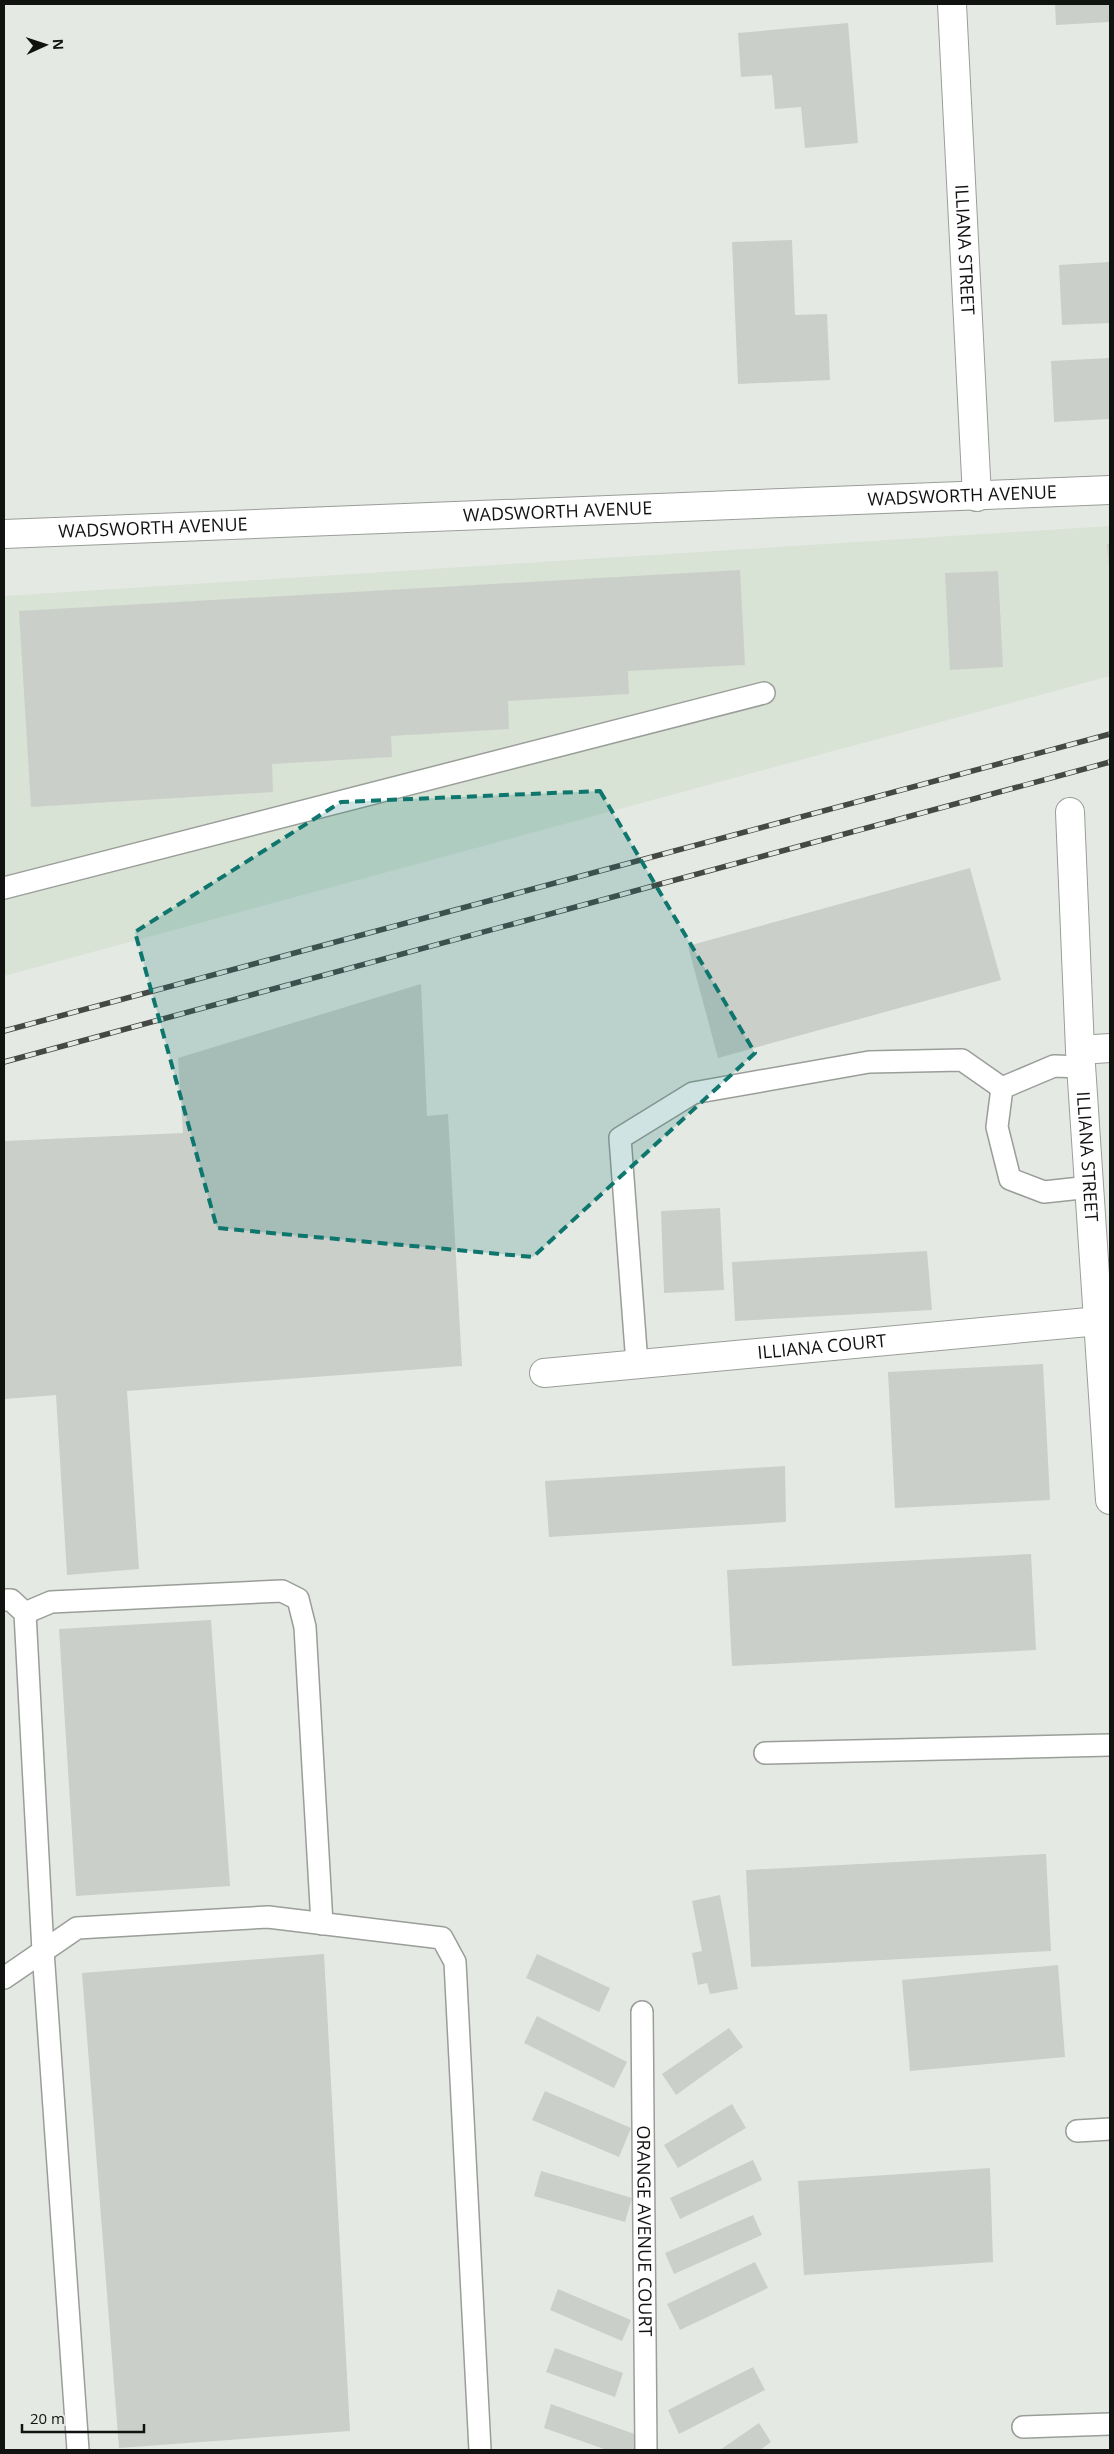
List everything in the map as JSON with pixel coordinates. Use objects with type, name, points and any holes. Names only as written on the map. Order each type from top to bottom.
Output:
[{"type":"street","name":"ILLIANA STREET","points":[[952,4],[977,497]]},
{"type":"street","name":"WADSWORTH AVENUE","points":[[4,534],[977,497],[1110,490]]},
{"type":"street","name":"ILLIANA STREET","points":[[1070,812],[1081,1058],[1110,1500]]},
{"type":"street","points":[[1081,1058],[1110,1048]]},
{"type":"street","name":"ILLIANA COURT","points":[[544,1373],[1099,1321]]},
{"type":"lane","points":[[4,888],[764,693]]},
{"type":"lane","points":[[1002,1088],[1054,1066],[1081,1058]]},
{"type":"lane","points":[[638,1364],[620,1138],[693,1093],[869,1062],[962,1060],[1002,1088]]},
{"type":"lane","points":[[1002,1088],[998,1127],[1010,1179],[1044,1192],[1090,1187]]},
{"type":"lane","points":[[25,1613],[51,1602],[282,1591],[298,1599],[305,1627],[322,1924]]},
{"type":"lane","points":[[4,1600],[11,1600],[25,1613],[43,1951],[78,2450]]},
{"type":"lane","points":[[765,1753],[1110,1745]]},
{"type":"lane","points":[[4,1978],[76,1928],[268,1917],[442,1938],[456,1962],[480,2450]]},
{"type":"lane","name":"ORANGE AVENUE COURT","points":[[642,2012],[646,2450]]},
{"type":"lane","points":[[1077,2131],[1110,2129]]},
{"type":"lane","points":[[1024,2427],[1110,2424]]},
{"type":"highlighted area","points":[[600,791],[755,1053],[533,1257],[217,1228],[135,932],[341,802]]},
{"type":"shaded area","points":[[1110,526],[1110,676],[4,976],[4,596]]},
{"type":"building","points":[[1055,4],[1110,4],[1110,22],[1056,25]]},
{"type":"building","points":[[848,23],[858,143],[805,148],[801,107],[775,109],[772,75],[741,77],[738,33]]},
{"type":"building","points":[[792,240],[795,315],[827,314],[830,380],[738,384],[732,242]]},
{"type":"building","points":[[1110,262],[1110,323],[1062,325],[1059,265]]},
{"type":"building","points":[[1110,358],[1110,419],[1054,422],[1051,361]]},
{"type":"building","points":[[1107,544],[1110,544],[1109,567]]},
{"type":"building","points":[[740,570],[745,665],[628,671],[629,694],[508,701],[509,729],[391,736],[392,757],[272,764],[273,792],[31,807],[19,611]]},
{"type":"building","points":[[998,571],[1003,667],[950,670],[945,573]]},
{"type":"building","points":[[970,868],[1001,980],[718,1058],[688,946]]},
{"type":"building","points":[[421,984],[427,1116],[448,1114],[462,1366],[127,1391],[139,1569],[67,1575],[56,1395],[5,1399],[4,1141],[183,1133],[178,1058]]},
{"type":"building","points":[[720,1208],[724,1290],[664,1293],[661,1211]]},
{"type":"building","points":[[927,1251],[932,1310],[735,1321],[732,1262]]},
{"type":"building","points":[[1043,1364],[1050,1500],[895,1508],[888,1372]]},
{"type":"building","points":[[785,1466],[786,1522],[549,1537],[545,1481]]},
{"type":"building","points":[[1031,1554],[1036,1650],[732,1666],[727,1570]]},
{"type":"building","points":[[211,1620],[230,1886],[76,1896],[59,1629]]},
{"type":"building","points":[[1046,1854],[1051,1951],[751,1967],[746,1870]]},
{"type":"building","points":[[720,1895],[738,1989],[710,1994],[707,1983],[698,1985],[692,1953],[702,1951],[692,1901]]},
{"type":"building","points":[[324,1954],[350,2431],[119,2448],[82,1973]]},
{"type":"building","points":[[537,1954],[610,1988],[599,2012],[526,1978]]},
{"type":"building","points":[[1058,1965],[1065,2057],[910,2071],[902,1980]]},
{"type":"building","points":[[537,2016],[627,2062],[614,2088],[524,2043]]},
{"type":"building","points":[[729,2028],[743,2047],[676,2095],[662,2074]]},
{"type":"building","points":[[545,2091],[631,2128],[619,2157],[532,2120]]},
{"type":"building","points":[[732,2104],[746,2128],[678,2168],[664,2145]]},
{"type":"building","points":[[753,2160],[762,2180],[680,2219],[670,2198]]},
{"type":"building","points":[[990,2168],[993,2262],[804,2275],[798,2181]]},
{"type":"building","points":[[541,2171],[632,2198],[625,2222],[534,2196]]},
{"type":"building","points":[[753,2215],[762,2235],[674,2274],[665,2253]]},
{"type":"building","points":[[755,2262],[768,2288],[680,2330],[667,2304]]},
{"type":"building","points":[[558,2289],[631,2320],[622,2341],[550,2310]]},
{"type":"building","points":[[555,2348],[623,2373],[615,2397],[546,2372]]},
{"type":"building","points":[[753,2367],[765,2390],[679,2434],[668,2410]]},
{"type":"building","points":[[551,2404],[640,2436],[635,2450],[607,2450],[544,2428]]},
{"type":"building","points":[[759,2423],[771,2442],[760,2450],[720,2450]]},
{"type":"railway","points":[[4,1031],[1110,734]]},
{"type":"railway","points":[[4,1062],[1110,762]]}]
